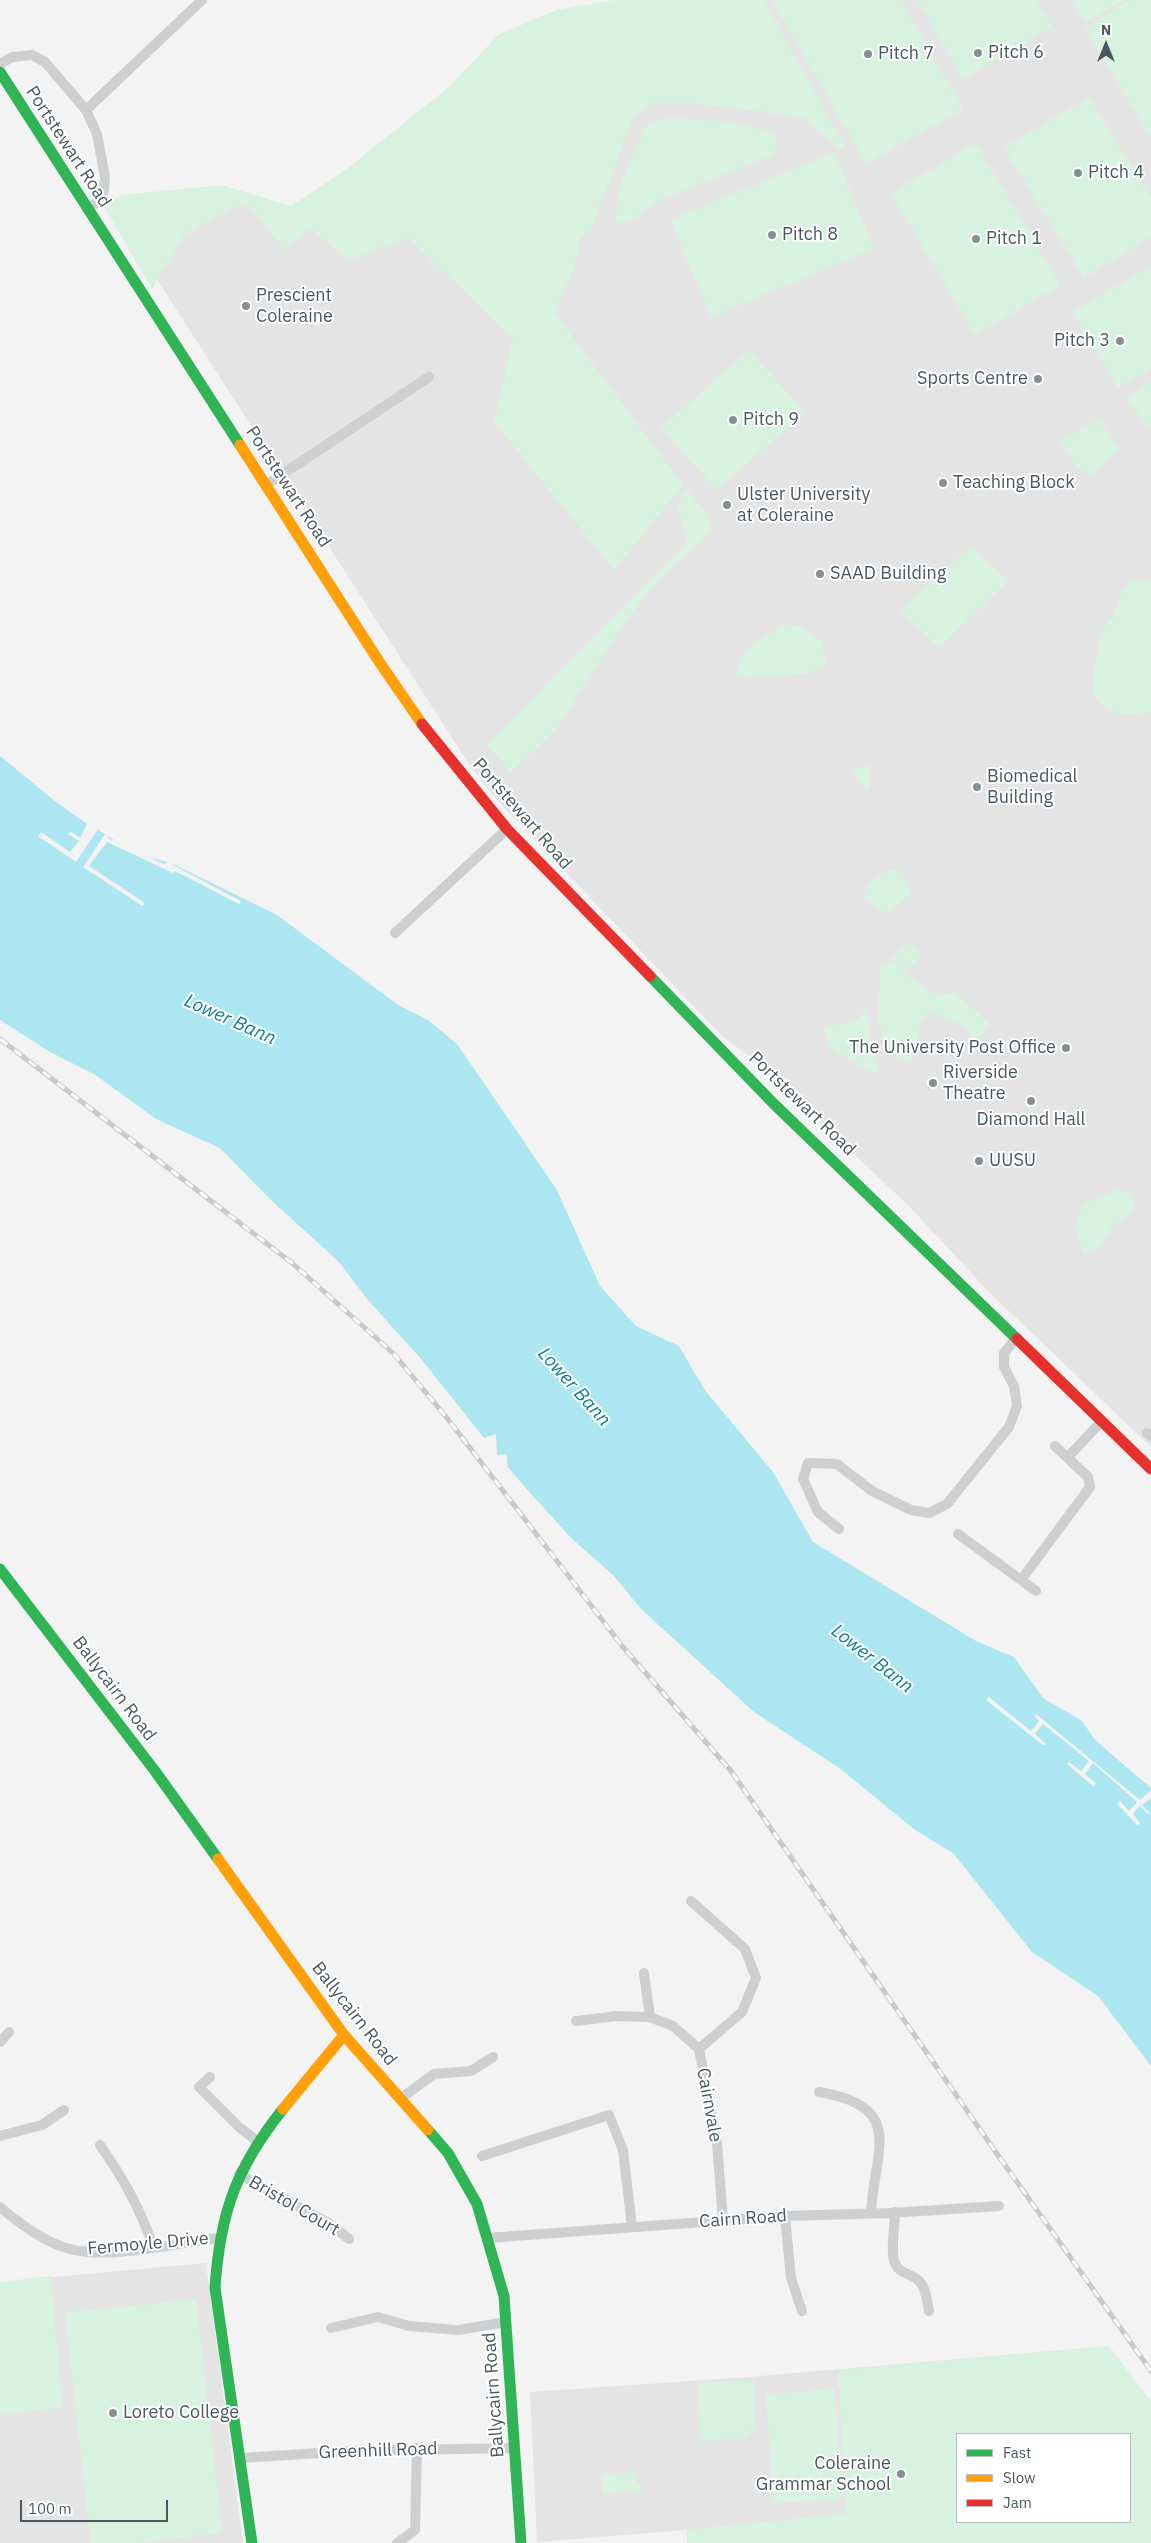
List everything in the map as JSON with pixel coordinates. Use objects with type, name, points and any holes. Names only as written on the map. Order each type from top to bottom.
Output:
[{"type":"main road","name":"Portstewart Road","points":[[0,72],[418,719],[507,829],[773,1103],[1017,1337],[1101,1422],[1151,1469]]},
{"type":"main road","name":"Ballycairn Road","points":[[0,1569],[155,1772],[344,2035],[448,2153],[477,2204],[504,2296],[516,2448],[521,2543]]},
{"type":"main road","points":[[252,2543],[215,2288],[215,2262],[219,2238],[232,2189],[256,2141],[344,2035]]},
{"type":"street","points":[[86,110],[202,0]]},
{"type":"street","points":[[0,64],[12,57],[32,55],[45,62],[86,110],[97,134],[105,177],[104,191],[99,201],[87,209]]},
{"type":"street","points":[[266,485],[429,377]]},
{"type":"street","points":[[395,933],[507,829]]},
{"type":"street","points":[[839,1529],[818,1512],[803,1479],[808,1463],[837,1464],[872,1491],[911,1510],[929,1513],[947,1504],[1009,1427],[1017,1406],[1014,1386],[1004,1367],[1004,1353],[1017,1337]]},
{"type":"street","points":[[1068,1457],[1101,1422]]},
{"type":"street","points":[[1021,1580],[1088,1490],[1090,1483],[1088,1477],[1055,1446]]},
{"type":"street","points":[[958,1534],[1036,1591]]},
{"type":"street","points":[[691,1901],[745,1949],[756,1978],[742,2012],[699,2049]]},
{"type":"street","points":[[644,1973],[650,2017]]},
{"type":"street","name":"Cairnvale","points":[[576,2021],[617,2016],[650,2017],[673,2026],[699,2049],[717,2143],[724,2220]]},
{"type":"street","points":[[0,2042],[9,2032]]},
{"type":"street","points":[[400,2099],[434,2074],[471,2071],[493,2057]]},
{"type":"street","points":[[210,2077],[199,2087],[238,2127],[256,2141]]},
{"type":"street","points":[[819,2092],[854,2101],[868,2111],[877,2124],[881,2140],[880,2156],[872,2195],[871,2213]]},
{"type":"street","points":[[0,2136],[42,2125],[64,2110]]},
{"type":"street","points":[[482,2156],[609,2115],[622,2150],[632,2227]]},
{"type":"street","points":[[100,2145],[140,2209],[153,2246]]},
{"type":"street","name":"Bristol Court","points":[[238,2174],[330,2224],[349,2238]]},
{"type":"street","name":"Cairn Road","points":[[487,2238],[785,2216],[998,2206]]},
{"type":"street","name":"Fermoyle Drive","points":[[0,2207],[13,2218],[54,2243],[77,2251],[102,2253],[219,2238]]},
{"type":"street","points":[[894,2212],[892,2253],[895,2265],[904,2274],[919,2281],[923,2288],[929,2311]]},
{"type":"street","points":[[785,2216],[791,2278],[802,2311]]},
{"type":"street","points":[[331,2328],[378,2317],[409,2326],[458,2330],[506,2322]]},
{"type":"street","points":[[398,2543],[415,2530],[417,2448]]},
{"type":"street","name":"Greenhill Road","points":[[241,2458],[417,2448],[516,2448]]},
{"type":"shaded area","name":"Ulster University at Coleraine","points":[[663,0],[1151,0],[1151,1447],[988,1291],[909,1206],[806,1109],[776,1076],[722,1036],[495,798],[467,761],[138,250],[240,199],[290,223]]},
{"type":"shaded area","name":"Loreto College","points":[[206,2263],[243,2543],[0,2543],[0,2282]]},
{"type":"shaded area","points":[[1109,2346],[1151,2402],[1151,2543],[687,2543],[687,2530],[537,2542],[530,2392],[749,2377]]},
{"type":"green space","points":[[614,0],[764,0],[845,147],[839,149],[803,118],[737,108],[681,103],[651,104],[633,118],[591,230],[580,237],[576,262],[555,313],[683,485],[614,570],[494,422],[513,339],[409,238],[349,260],[311,229],[284,249],[248,205],[231,209],[183,236],[152,289],[104,207],[121,195],[222,185],[291,206],[348,168],[450,86],[498,35],[556,10]]},
{"type":"green space","name":"Pitch 7","points":[[772,0],[901,0],[963,109],[866,164]]},
{"type":"green space","name":"Pitch 6","points":[[917,0],[1036,0],[1052,27],[963,79]]},
{"type":"green space","points":[[1071,0],[1123,0],[1085,23]]},
{"type":"green space","points":[[1130,0],[1151,0],[1151,138],[1085,28]]},
{"type":"green space","name":"Pitch 4","points":[[1089,97],[1151,197],[1151,237],[1084,278],[1004,148]]},
{"type":"green space","points":[[659,119],[719,121],[750,126],[776,135],[777,149],[773,155],[660,200],[630,221],[619,223],[616,221],[617,196],[627,168],[646,126]]},
{"type":"green space","name":"Pitch 1","points":[[976,143],[1060,285],[975,335],[891,193]]},
{"type":"green space","name":"Pitch 8","points":[[834,152],[874,249],[711,317],[670,220]]},
{"type":"green space","name":"Pitch 3","points":[[1151,266],[1151,369],[1118,388],[1073,312]]},
{"type":"green space","name":"Pitch 9","points":[[749,350],[805,412],[717,490],[661,428]]},
{"type":"green space","points":[[1151,381],[1151,426],[1149,427],[1126,399]]},
{"type":"green space","points":[[1100,419],[1119,449],[1092,475],[1078,469],[1060,440]]},
{"type":"green space","points":[[686,489],[709,516],[712,530],[649,590],[609,646],[557,729],[511,772],[487,745],[688,542],[677,507]]},
{"type":"green space","points":[[971,546],[1008,581],[939,648],[900,611]]},
{"type":"green space","points":[[1134,580],[1151,581],[1151,712],[1120,714],[1110,710],[1099,701],[1094,694],[1093,681],[1097,652],[1103,630],[1113,616],[1125,586]]},
{"type":"green space","points":[[786,624],[802,627],[822,641],[826,666],[805,674],[737,677],[740,660],[757,641]]},
{"type":"green space","points":[[868,766],[870,768],[869,793],[850,769]]},
{"type":"green space","points":[[888,870],[901,871],[912,893],[885,914],[862,897],[870,882]]},
{"type":"green space","points":[[908,942],[922,956],[905,972],[891,958]]},
{"type":"green space","points":[[891,962],[936,995],[955,993],[990,1024],[978,1044],[960,1024],[929,1011],[920,1025],[915,1056],[910,1063],[886,1049],[878,1023],[880,967]]},
{"type":"green space","points":[[868,1007],[869,1033],[879,1073],[871,1071],[830,1049],[824,1028],[857,1020]]},
{"type":"green space","points":[[1115,1190],[1131,1192],[1135,1210],[1111,1228],[1098,1249],[1083,1254],[1076,1232],[1081,1206]]},
{"type":"green space","points":[[51,2276],[62,2407],[0,2415],[0,2282]]},
{"type":"green space","points":[[196,2299],[222,2533],[137,2543],[91,2543],[65,2313]]},
{"type":"green space","name":"Coleraine Grammar School","points":[[1109,2346],[1151,2402],[1151,2543],[687,2543],[687,2530],[846,2514],[838,2370]]},
{"type":"green space","points":[[753,2380],[755,2427],[744,2439],[701,2441],[698,2382]]},
{"type":"green space","points":[[835,2389],[842,2499],[773,2503],[766,2394]]},
{"type":"green space","points":[[636,2472],[636,2484],[641,2484],[641,2491],[602,2493],[601,2474]]},
{"type":"water","name":"Lower Bann","points":[[0,756],[50,797],[133,853],[171,863],[277,915],[398,1005],[428,1020],[457,1044],[557,1190],[600,1286],[636,1326],[679,1346],[704,1389],[773,1472],[813,1542],[976,1641],[1014,1657],[1043,1698],[1082,1721],[1095,1740],[1151,1788],[1151,2066],[1098,1996],[1032,1952],[953,1853],[915,1830],[842,1770],[754,1712],[640,1608],[614,1576],[571,1538],[523,1485],[507,1466],[507,1454],[497,1455],[496,1434],[484,1438],[422,1360],[367,1299],[339,1262],[272,1201],[220,1148],[156,1119],[94,1074],[50,1052],[0,1020]]},
{"type":"pier","points":[[54,797],[100,826],[76,862],[38,836],[41,832],[70,852],[79,841],[68,834],[70,831],[80,838],[87,824],[52,799]]},
{"type":"pier","points":[[107,831],[110,833],[108,838],[164,864],[172,861],[171,864],[241,901],[239,904],[175,871],[173,873],[107,842],[89,866],[145,903],[142,906],[83,867]]},
{"type":"pier","points":[[989,1697],[1031,1731],[1039,1721],[1034,1716],[1036,1714],[1140,1800],[1151,1790],[1151,1798],[1142,1805],[1150,1813],[1148,1814],[1140,1806],[1133,1814],[1140,1823],[1138,1826],[1117,1804],[1120,1801],[1129,1811],[1137,1802],[1093,1763],[1085,1774],[1096,1783],[1093,1786],[1067,1764],[1069,1762],[1081,1771],[1089,1761],[1043,1724],[1035,1734],[1046,1744],[1044,1746],[986,1700]]},
{"type":"railway","points":[[0,1039],[292,1263],[393,1353],[447,1418],[623,1647],[731,1771],[995,2151],[1151,2371]]},
{"type":"traffic: fast","points":[[0,72],[240,445]]},
{"type":"traffic: fast","points":[[650,976],[773,1103],[1017,1339]]},
{"type":"traffic: fast","points":[[0,1569],[155,1771],[218,1859]]},
{"type":"traffic: fast","points":[[252,2543],[215,2288],[221,2237],[233,2193],[253,2151],[283,2109]]},
{"type":"traffic: fast","points":[[428,2130],[448,2153],[477,2204],[504,2296],[521,2543]]},
{"type":"traffic: slow","points":[[240,445],[380,663],[422,724]]},
{"type":"traffic: slow","points":[[218,1859],[344,2035],[428,2130]]},
{"type":"traffic: slow","points":[[283,2109],[344,2035]]},
{"type":"traffic: jam","points":[[422,724],[507,829],[650,976]]},
{"type":"traffic: jam","points":[[1017,1339],[1151,1469]]},
{"type":"place","name":"Pitch 6","points":[[978,53]]},
{"type":"place","name":"Pitch 7","points":[[868,54]]},
{"type":"place","name":"Pitch 4","points":[[1078,173]]},
{"type":"place","name":"Pitch 8","points":[[772,235]]},
{"type":"place","name":"Pitch 1","points":[[976,239]]},
{"type":"place","name":"Prescient Coleraine","points":[[246,306]]},
{"type":"place","name":"Pitch 3","points":[[1120,341]]},
{"type":"place","name":"Sports Centre","points":[[1038,379]]},
{"type":"place","name":"Pitch 9","points":[[733,420]]},
{"type":"place","name":"Teaching Block","points":[[943,483]]},
{"type":"place","name":"Ulster University at Coleraine","points":[[727,505]]},
{"type":"place","name":"SAAD Building","points":[[820,574]]},
{"type":"place","name":"Biomedical Building","points":[[977,787]]},
{"type":"place","name":"The University Post Office","points":[[1066,1048]]},
{"type":"place","name":"Riverside Theatre","points":[[933,1083]]},
{"type":"place","name":"Diamond Hall","points":[[1031,1101]]},
{"type":"place","name":"UUSU","points":[[979,1161]]},
{"type":"place","name":"Loreto College","points":[[113,2413]]},
{"type":"place","name":"Coleraine Grammar School","points":[[901,2474]]}]
